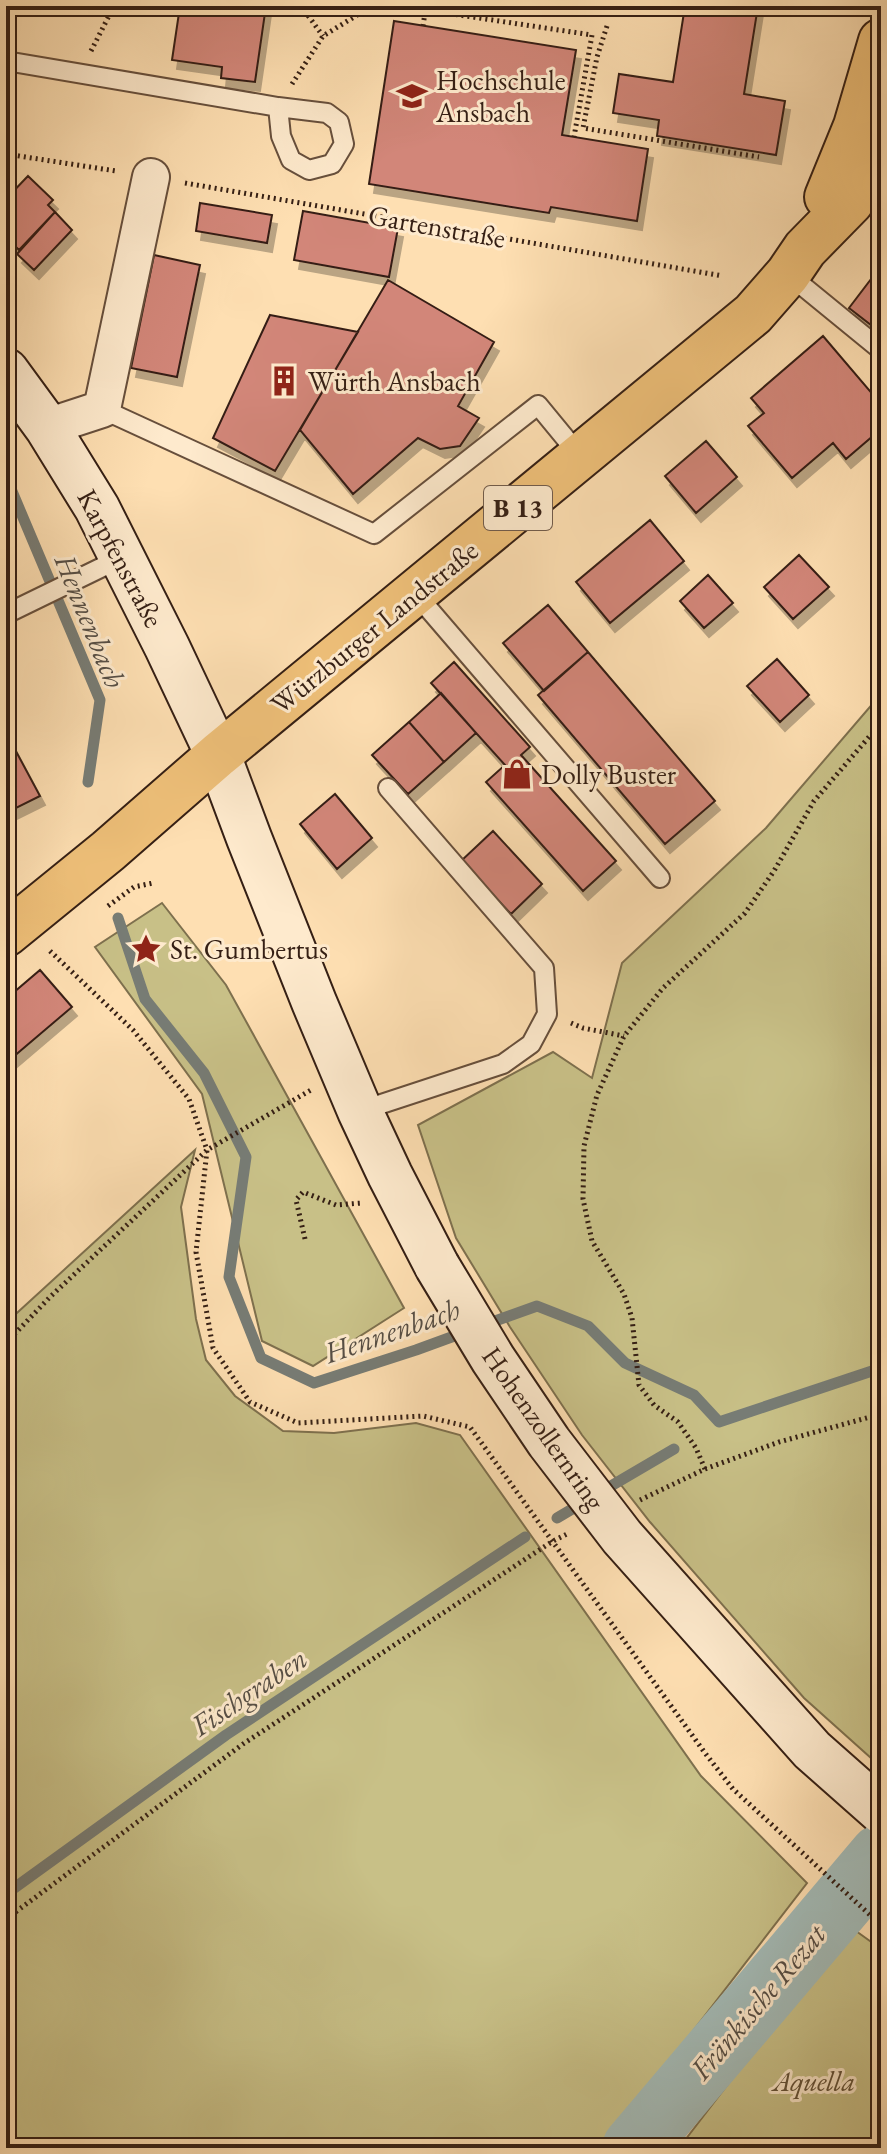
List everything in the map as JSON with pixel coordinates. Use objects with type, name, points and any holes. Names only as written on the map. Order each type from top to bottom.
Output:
[{"type":"main road","name":"Würzburger Landstraße","points":[[797,262],[856,126],[881,41]]},
{"type":"main road","name":"Würzburger Landstraße","points":[[6,934],[753,314],[851,202],[881,148]]},
{"type":"main road","name":"Karpfenstraße","points":[[9,381],[47,427],[97,508],[218,755]]},
{"type":"main road","name":"Hohenzollernring","points":[[218,755],[352,1092],[437,1266],[493,1359],[549,1442],[622,1537],[812,1750],[881,1811]]},
{"type":"street","points":[[47,427],[102,409],[151,177]]},
{"type":"lane","points":[[6,61],[278,107]]},
{"type":"lane","points":[[797,262],[881,350]]},
{"type":"lane","points":[[102,409],[374,534],[538,405],[580,456]]},
{"type":"lane","points":[[6,614],[123,557]]},
{"type":"lane","points":[[415,593],[660,878]]},
{"type":"lane","points":[[352,1092],[503,1064],[531,1044],[547,1014],[544,968],[388,788]]},
{"type":"path","points":[[81,72],[114,6]]},
{"type":"path","points":[[301,6],[323,36]]},
{"type":"path","points":[[278,107],[323,36],[372,6]]},
{"type":"path","points":[[423,26],[426,8],[592,35],[574,137]]},
{"type":"path","points":[[607,26],[597,57],[583,128],[759,157]]},
{"type":"path","points":[[588,55],[597,57]]},
{"type":"path","name":"Gartenstraße","points":[[6,154],[723,276]]},
{"type":"path","points":[[881,723],[814,801],[774,871],[745,913],[663,988],[624,1036],[597,1095],[584,1146],[583,1199],[592,1241],[624,1294],[632,1318],[639,1385],[654,1405],[678,1422],[696,1448],[705,1469],[779,1442],[881,1414]]},
{"type":"path","points":[[48,952],[133,1030],[189,1099],[207,1150],[196,1252],[213,1348],[250,1402],[298,1423],[423,1416],[470,1427],[733,1789],[881,1925]]},
{"type":"path","points":[[547,1014],[583,1028],[624,1036]]},
{"type":"path","points":[[6,1343],[50,1297],[207,1150],[260,1120],[352,1092]]},
{"type":"path","points":[[305,1239],[296,1200],[303,1192],[336,1205],[367,1202]]},
{"type":"path","points":[[6,1919],[243,1744],[553,1541]]},
{"type":"green space","points":[[881,694],[881,1767],[804,1698],[650,1522],[582,1435],[510,1327],[456,1238],[418,1125],[553,1052],[592,1078],[622,963],[766,828]]},
{"type":"green space","points":[[162,903],[226,985],[404,1308],[313,1366],[262,1341],[202,1094],[95,947]]},
{"type":"green space","points":[[195,1150],[181,1207],[196,1319],[206,1360],[235,1396],[283,1431],[334,1433],[416,1423],[460,1435],[701,1776],[807,1883],[603,2148],[6,2148],[6,1323]]},
{"type":"green space","name":"Aquella","points":[[849,1926],[881,1949],[881,2148],[679,2148]]},
{"type":"building","points":[[180,6],[227,11],[228,6],[266,6],[255,82],[221,78],[222,67],[172,60]]},
{"type":"building","points":[[685,6],[758,6],[744,94],[785,101],[776,155],[657,136],[659,120],[613,113],[619,74],[673,82]]},
{"type":"building","points":[[394,21],[576,50],[562,135],[648,149],[637,221],[551,207],[549,213],[369,184]]},
{"type":"building","points":[[28,176],[53,200],[48,205],[55,212],[19,250],[6,237],[6,199]]},
{"type":"building","points":[[200,203],[272,215],[267,243],[196,231]]},
{"type":"building","points":[[303,211],[398,228],[389,277],[294,260]]},
{"type":"building","points":[[55,212],[72,230],[34,270],[17,254]]},
{"type":"building","points":[[154,255],[200,265],[177,377],[131,368]]},
{"type":"building","points":[[881,266],[881,330],[880,332],[849,308]]},
{"type":"building","points":[[388,280],[494,342],[458,406],[479,418],[460,446],[440,449],[418,438],[353,494],[300,430]]},
{"type":"building","name":"Würth Ansbach","points":[[270,315],[358,332],[275,471],[213,438]]},
{"type":"building","points":[[823,336],[881,404],[881,429],[846,459],[833,443],[792,478],[748,426],[764,413],[751,398]]},
{"type":"building","points":[[706,441],[737,477],[696,513],[665,476]]},
{"type":"building","points":[[650,520],[684,561],[610,623],[576,582]]},
{"type":"building","points":[[799,555],[829,587],[793,619],[764,587]]},
{"type":"building","points":[[708,575],[733,603],[704,628],[680,601]]},
{"type":"building","points":[[548,605],[588,652],[544,691],[503,643]]},
{"type":"building","points":[[588,652],[715,801],[665,844],[538,695]]},
{"type":"building","points":[[777,659],[809,695],[780,722],[747,686]]},
{"type":"building","name":"Dolly Buster","points":[[454,662],[530,747],[521,755],[616,861],[583,891],[486,782],[505,765],[431,683]]},
{"type":"building","points":[[441,693],[476,733],[444,762],[409,722]]},
{"type":"building","points":[[409,722],[444,762],[408,794],[372,755]]},
{"type":"building","points":[[11,742],[40,796],[6,813],[6,745]]},
{"type":"building","points":[[335,794],[372,838],[337,869],[300,824]]},
{"type":"building","points":[[493,831],[542,884],[511,914],[461,861]]},
{"type":"building","points":[[40,970],[72,1007],[6,1063],[6,999]]},
{"type":"waterway","name":"Hennenbach","points":[[6,483],[100,700],[88,782]]},
{"type":"waterway","name":"Hennenbach","points":[[118,918],[145,999],[204,1073],[246,1157],[229,1277],[261,1358],[314,1383],[468,1331]]},
{"type":"waterway","name":"Hennenbach","points":[[484,1325],[537,1306],[588,1326],[625,1363],[694,1395],[719,1422],[881,1368]]},
{"type":"waterway","name":"Fischgraben","points":[[599,1493],[674,1449]]},
{"type":"waterway","name":"Fischgraben","points":[[557,1518],[584,1502]]},
{"type":"waterway","name":"Fischgraben","points":[[6,1894],[226,1735],[525,1537]]},
{"type":"waterway","name":"Fränkische Rezat","points":[[634,2148],[881,1856]]},
{"type":"place","name":"Hochschule Ansbach","points":[[412,96]]},
{"type":"place","name":"Würth Ansbach","points":[[284,381]]},
{"type":"place","name":"Dolly Buster","points":[[517,774]]},
{"type":"place","name":"St. Gumbertus","points":[[146,949]]}]
